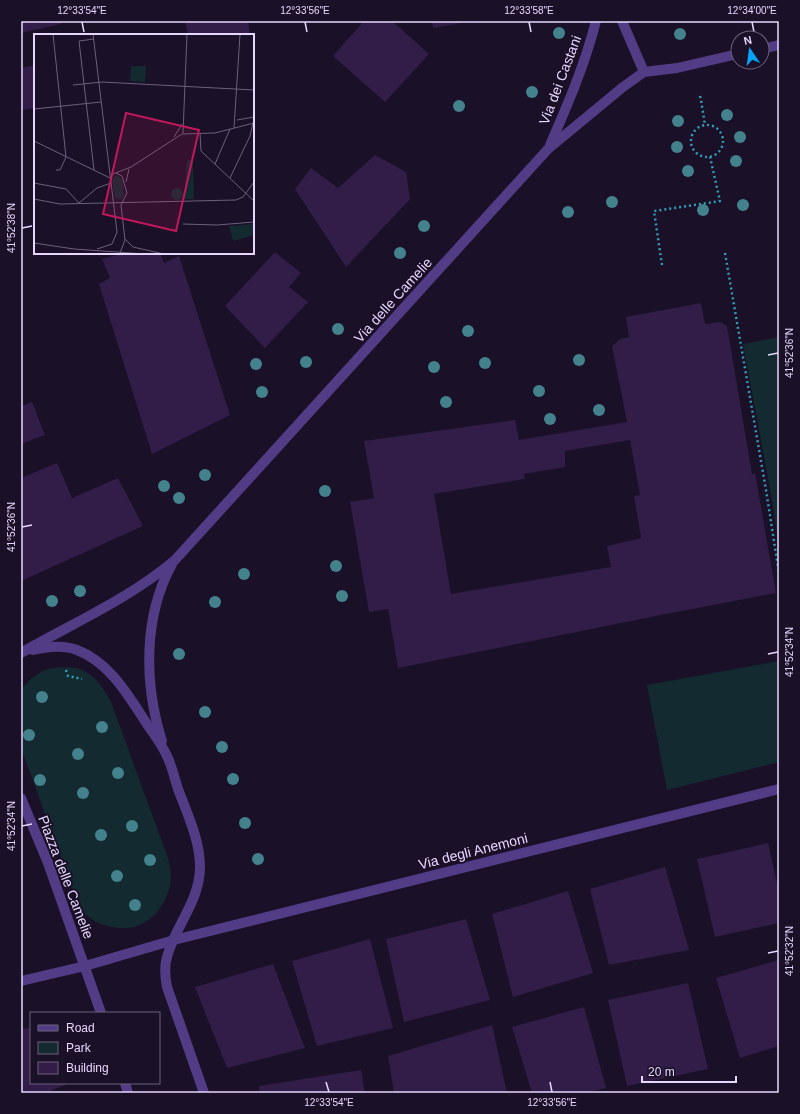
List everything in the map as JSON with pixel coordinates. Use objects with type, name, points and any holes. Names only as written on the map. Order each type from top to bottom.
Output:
[{"type":"street","name":"Via dei Castani","points":[[548,149],[566,110],[580,74],[596,21]]},
{"type":"street","points":[[622,21],[644,72],[676,68],[730,56]]},
{"type":"street","name":"Via delle Camelie","points":[[21,653],[132,592],[175,560],[548,149],[627,84],[644,72]]},
{"type":"street","name":"Via delle Camelie","points":[[166,754],[152,700],[149,657],[157,602],[165,578],[175,560]]},
{"type":"street","points":[[21,653],[40,648],[71,648],[78,650],[96,660],[106,668],[120,686],[166,754],[194,834],[200,868],[197,888],[167,957],[165,976],[167,987],[204,1093]]},
{"type":"street","name":"Via degli Anemoni","points":[[174,940],[779,789]]},
{"type":"street","name":"Piazza delle Camelie","points":[[21,798],[48,863],[101,1012]]},
{"type":"street","points":[[21,981],[85,966],[174,940]]},
{"type":"path","points":[[700,96],[705,125]]},
{"type":"path","points":[[705,125],[718,128],[722,132],[724,142],[723,148],[720,152],[710,157],[700,156],[695,152],[691,142],[694,132],[698,128],[705,125]]},
{"type":"path","points":[[662,264],[654,211],[720,200],[710,157]]},
{"type":"path","points":[[725,253],[779,573]]},
{"type":"green space","points":[[779,337],[779,545],[743,344]]},
{"type":"green space","points":[[779,661],[779,762],[667,790],[647,685]]},
{"type":"green space","points":[[60,667],[76,668],[88,673],[97,681],[108,696],[168,858],[171,879],[163,904],[151,918],[136,926],[118,928],[104,925],[90,918],[84,913],[75,896],[21,748],[21,689],[32,678],[44,670]]},
{"type":"building","points":[[21,21],[61,21],[61,24],[21,33]]},
{"type":"building","points":[[185,21],[248,21],[250,34],[188,34]]},
{"type":"building","points":[[364,21],[392,21],[429,54],[385,102],[333,56]]},
{"type":"building","points":[[432,21],[467,21],[467,22],[433,28]]},
{"type":"building","points":[[34,65],[34,108],[21,110],[21,68]]},
{"type":"building","points":[[375,155],[406,172],[410,199],[346,267],[295,189],[311,168],[338,188]]},
{"type":"building","points":[[275,252],[301,273],[289,287],[308,302],[265,348],[225,306]]},
{"type":"building","points":[[120,254],[160,254],[164,263],[179,256],[230,415],[152,454],[99,284],[110,278],[102,259]]},
{"type":"building","points":[[701,303],[705,324],[720,322],[727,326],[752,474],[755,473],[776,593],[398,668],[388,609],[369,612],[350,502],[374,498],[364,441],[515,420],[519,440],[627,422],[612,346],[620,339],[629,337],[626,317]],"holes":[[[630,440],[640,495],[634,496],[641,538],[607,546],[611,567],[451,594],[434,494],[525,479],[524,474],[565,467],[565,451]]]},
{"type":"building","points":[[32,402],[45,435],[21,444],[21,406]]},
{"type":"building","points":[[57,463],[72,498],[118,478],[143,526],[21,581],[21,478]]},
{"type":"building","points":[[768,843],[779,892],[779,923],[715,937],[697,859]]},
{"type":"building","points":[[665,867],[689,950],[609,965],[590,889]]},
{"type":"building","points":[[568,891],[593,973],[513,997],[492,914]]},
{"type":"building","points":[[466,919],[490,1000],[404,1022],[386,939]]},
{"type":"building","points":[[370,939],[393,1028],[317,1046],[292,961]]},
{"type":"building","points":[[779,960],[779,1046],[740,1058],[716,978]]},
{"type":"building","points":[[273,964],[305,1048],[227,1068],[195,987]]},
{"type":"building","points":[[688,983],[708,1069],[627,1086],[608,1000]]},
{"type":"building","points":[[584,1007],[606,1088],[585,1093],[532,1093],[512,1027]]},
{"type":"building","points":[[492,1025],[507,1093],[394,1093],[388,1056]]},
{"type":"building","points":[[30,1028],[30,1084],[68,1084],[45,1093],[21,1093],[21,1029]]},
{"type":"building","points":[[361,1070],[365,1093],[260,1093],[259,1086]]}]
